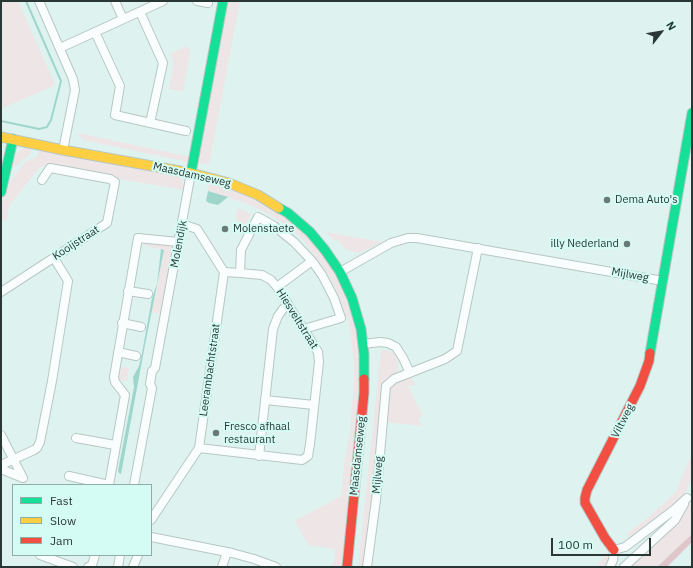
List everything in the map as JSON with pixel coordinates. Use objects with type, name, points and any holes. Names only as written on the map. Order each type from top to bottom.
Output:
[{"type":"street","points":[[39,1],[73,79],[75,90],[63,150]]},
{"type":"street","points":[[115,1],[123,19]]},
{"type":"street","points":[[60,48],[163,1]]},
{"type":"street","points":[[197,1],[208,3]]},
{"type":"street","name":"Molendijk","points":[[134,484],[152,388],[150,384],[152,371],[155,368],[223,1]]},
{"type":"street","points":[[140,12],[163,63],[150,122]]},
{"type":"street","points":[[95,32],[120,86],[115,115],[186,131]]},
{"type":"street","name":"Mijlweg","points":[[340,272],[391,243],[408,238],[417,238],[663,281],[692,114]]},
{"type":"street","name":"Maasdamseweg","points":[[1,136],[63,150],[191,173],[235,185],[276,205],[310,232],[325,250],[340,272],[354,305],[363,344],[365,371],[347,567]]},
{"type":"street","points":[[1,192],[13,139]]},
{"type":"street","name":"Kooijstraat","points":[[1,292],[107,223],[115,182],[110,179],[50,168],[42,180]]},
{"type":"street","points":[[240,272],[241,250],[258,217],[274,226],[294,242],[312,261],[322,275],[334,298],[341,318],[304,329]]},
{"type":"street","points":[[182,224],[197,229],[224,272]]},
{"type":"street","points":[[109,484],[125,395],[114,382],[114,377],[122,323],[138,238],[178,242]]},
{"type":"street","name":"Mijlweg","points":[[367,567],[376,500],[386,386],[394,379],[445,358],[457,351],[478,248]]},
{"type":"street","points":[[1,465],[34,450],[40,442],[68,281],[54,258]]},
{"type":"street","points":[[277,287],[312,261]]},
{"type":"street","name":"Hiesveltstraat","points":[[224,272],[240,272],[262,275],[271,280],[318,352],[319,358],[308,456],[302,460],[259,456]]},
{"type":"street","name":"Leerambachtstraat","points":[[152,518],[199,448],[224,272]]},
{"type":"street","name":"Viltweg","points":[[614,550],[605,538],[585,503],[585,498],[587,490],[644,377],[651,356],[663,281]]},
{"type":"street","points":[[128,291],[148,294]]},
{"type":"street","points":[[199,448],[259,456],[273,330],[278,316],[288,305]]},
{"type":"street","points":[[122,323],[141,327]]},
{"type":"street","points":[[363,344],[377,342],[388,343],[396,347],[410,373]]},
{"type":"street","points":[[118,352],[136,356]]},
{"type":"street","points":[[265,400],[314,405]]},
{"type":"street","points":[[1,436],[22,478],[1,469]]},
{"type":"street","points":[[76,438],[115,445]]},
{"type":"street","points":[[69,476],[105,484]]},
{"type":"street","points":[[610,567],[613,560],[614,550],[625,547],[687,498],[675,520],[624,567]]},
{"type":"street","points":[[152,537],[227,552],[254,559],[276,567]]},
{"type":"street","points":[[222,567],[227,552]]},
{"type":"street","points":[[43,556],[73,567]]},
{"type":"street","points":[[88,567],[92,565],[95,556]]},
{"type":"street","points":[[118,567],[122,556]]},
{"type":"street","points":[[134,567],[138,556]]},
{"type":"shaded area","points":[[1,1],[18,1],[55,84],[1,109]]},
{"type":"shaded area","points":[[227,1],[240,1],[209,165],[197,162]]},
{"type":"shaded area","points":[[186,46],[190,50],[190,54],[183,92],[169,89],[173,66],[173,60],[170,54]]},
{"type":"shaded area","points":[[78,133],[191,157],[188,162],[83,140]]},
{"type":"shaded area","points":[[25,147],[32,148],[30,155],[10,169],[14,158],[19,151]]},
{"type":"shaded area","points":[[40,149],[181,176],[184,190],[119,179],[50,164],[39,168],[9,206],[6,221],[1,218],[1,206],[11,181],[25,162],[38,155]]},
{"type":"shaded area","points":[[209,180],[224,185],[279,211],[312,241],[333,269],[343,290],[355,329],[358,351],[358,399],[342,567],[331,567],[334,562],[335,549],[308,545],[295,521],[341,496],[350,431],[354,379],[351,337],[349,324],[343,306],[330,277],[307,245],[296,233],[263,211],[245,203],[208,191]]},
{"type":"shaded area","points":[[208,191],[228,197],[218,205],[209,203],[206,201]]},
{"type":"shaded area","points":[[238,208],[251,214],[244,229],[239,224],[236,216]]},
{"type":"shaded area","points":[[326,232],[383,242],[359,253],[344,248],[339,241],[334,240]]},
{"type":"shaded area","points":[[145,243],[174,246],[162,314],[151,312],[164,250],[142,245]]},
{"type":"shaded area","points":[[161,249],[164,250],[121,474],[118,471],[134,387],[133,377],[139,366],[142,353],[152,298],[157,284]]},
{"type":"shaded area","points":[[381,350],[386,350],[395,354],[398,368],[395,374],[384,384],[364,567],[358,567]]},
{"type":"shaded area","points":[[121,367],[129,368],[127,381],[119,380]]},
{"type":"shaded area","points":[[411,377],[416,385],[408,386],[423,416],[418,419],[422,426],[386,422],[390,388],[398,380]]},
{"type":"shaded area","points":[[692,454],[692,477],[684,498],[631,540],[627,534],[675,493]]},
{"type":"shaded area","points":[[692,491],[692,534],[657,567],[628,567],[684,511]]},
{"type":"shaded area","points":[[692,534],[692,542],[667,567],[657,567]]},
{"type":"shaded area","points":[[607,551],[609,556],[606,567],[597,567]]},
{"type":"waterway","points":[[1,121],[39,129],[47,127],[51,120],[61,81],[26,1]]},
{"type":"traffic: fast","points":[[191,173],[223,1]]},
{"type":"traffic: fast","points":[[650,353],[692,113]]},
{"type":"traffic: fast","points":[[1,192],[13,139]]},
{"type":"traffic: fast","points":[[279,208],[288,213],[310,232],[340,272],[352,298],[361,329],[364,354],[364,379]]},
{"type":"traffic: slow","points":[[1,137],[63,150],[191,173],[229,183],[258,195],[279,208]]},
{"type":"traffic: jam","points":[[614,550],[605,538],[585,503],[585,498],[587,490],[640,386],[649,361],[650,353]]},
{"type":"traffic: jam","points":[[347,567],[364,393],[364,379]]},
{"type":"place","name":"Dema Auto's","points":[[607,200]]},
{"type":"place","name":"Molenstaete","points":[[225,229]]},
{"type":"place","name":"illy Nederland","points":[[627,244]]},
{"type":"place","name":"Fresco afhaal restaurant","points":[[216,433]]}]
